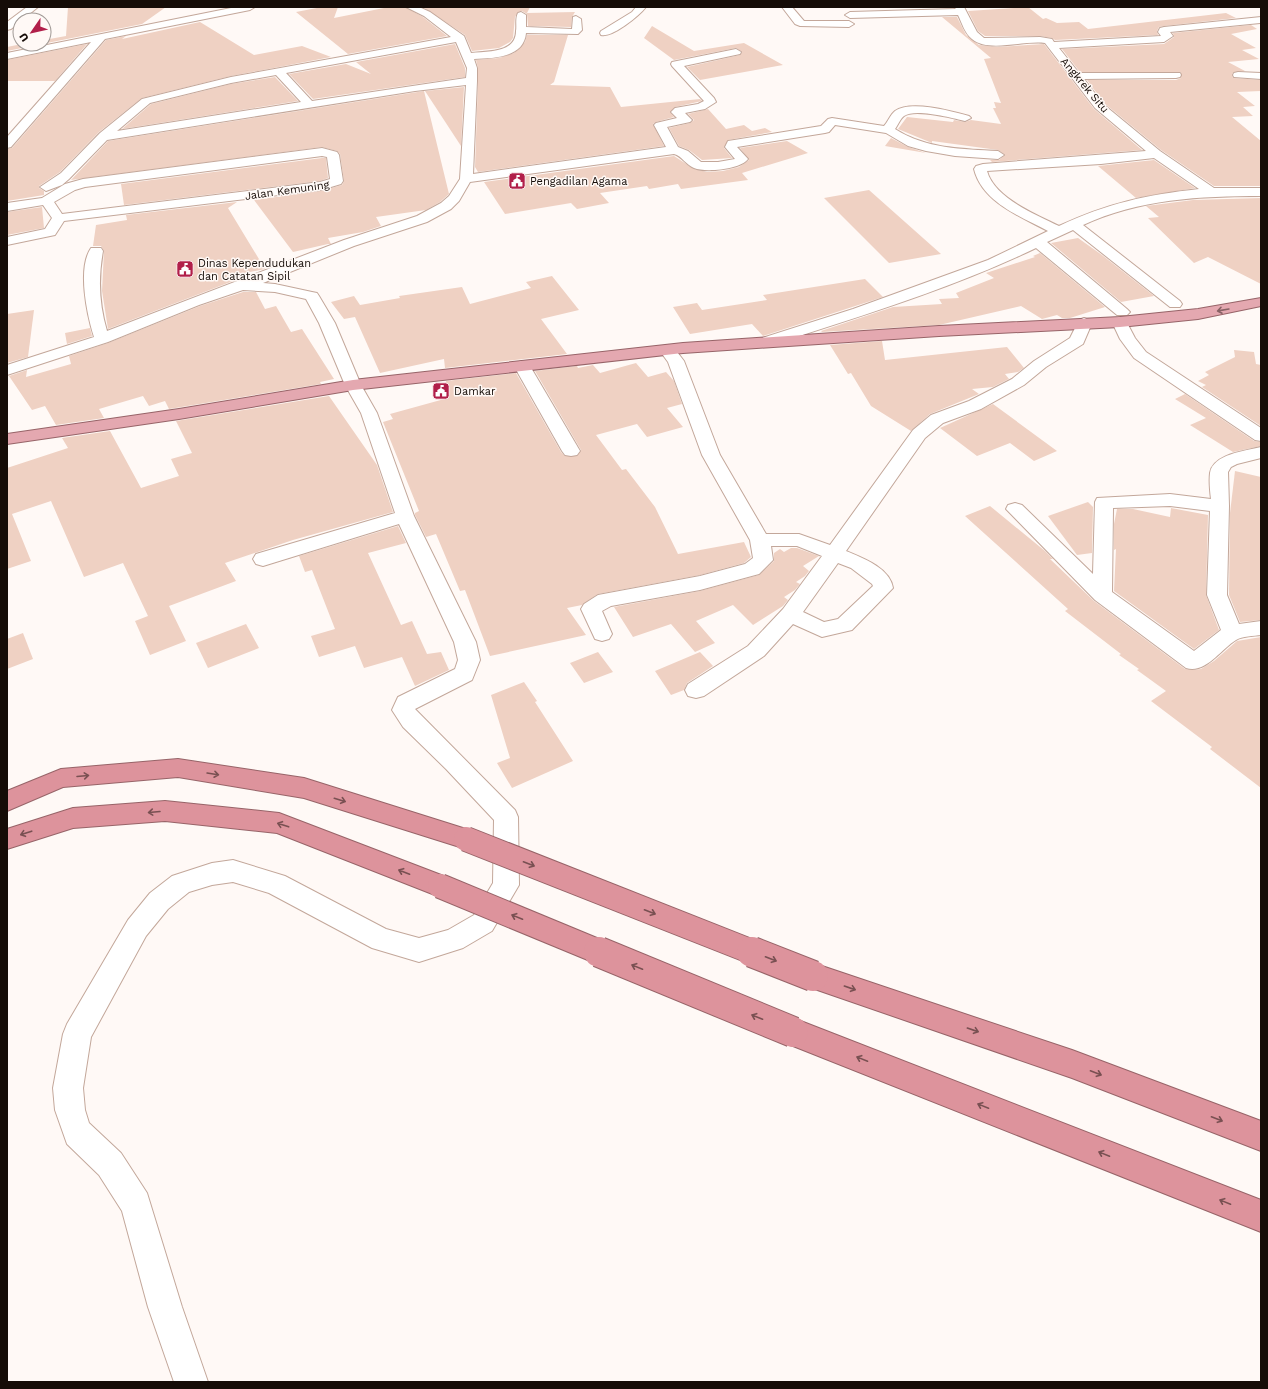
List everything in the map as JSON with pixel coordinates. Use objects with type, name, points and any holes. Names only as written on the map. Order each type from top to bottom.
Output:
[{"type":"highway","points":[[7,439],[179,414],[353,385],[522,366],[762,343],[1087,323],[1175,304],[1232,295],[1261,288]]},
{"type":"highway","points":[[1120,316],[1198,314],[1261,302]]},
{"type":"highway","points":[[7,790],[61,778],[178,768],[304,788],[466,839],[813,976],[1072,1064],[1261,1136]]},
{"type":"highway","points":[[7,801],[61,778]]},
{"type":"highway","points":[[7,840],[72,818],[165,811],[279,823],[440,886],[793,1032],[1261,1216]]},
{"type":"street","points":[[7,27],[33,7]]},
{"type":"street","points":[[7,56],[247,7]]},
{"type":"street","points":[[7,370],[102,339],[194,302],[242,286],[304,260],[422,219],[446,206],[454,198],[466,179],[472,68],[460,38],[427,14],[411,7]]},
{"type":"street","points":[[605,33],[635,14],[641,7]]},
{"type":"street","points":[[787,7],[798,22],[803,24],[961,9]]},
{"type":"street","name":"Angkrek Situ","points":[[961,9],[974,35],[979,39],[990,42],[1040,39],[1052,45],[1099,106],[1156,154],[1211,192]]},
{"type":"street","points":[[468,57],[510,51],[518,44],[521,30],[521,15]]},
{"type":"street","points":[[521,30],[574,32],[577,30],[576,20]]},
{"type":"street","points":[[1052,45],[1164,39],[1168,36],[1163,32],[1164,30],[1260,20]]},
{"type":"street","points":[[7,144],[102,36]]},
{"type":"street","points":[[34,189],[48,186],[61,179],[103,137],[146,101],[231,80],[460,38]]},
{"type":"street","points":[[674,150],[660,125],[686,120],[677,112],[679,110],[709,105],[710,102],[710,100],[676,64],[736,52]]},
{"type":"street","points":[[278,72],[309,104]]},
{"type":"street","points":[[1076,76],[1176,75]]},
{"type":"street","points":[[1238,75],[1261,76]]},
{"type":"street","points":[[103,137],[309,104],[472,81]]},
{"type":"street","points":[[887,129],[899,114],[904,111],[928,111],[965,118]]},
{"type":"street","points":[[466,179],[674,150],[681,150],[697,165],[705,167],[740,161],[742,159],[732,150],[732,144],[825,129],[832,121],[887,129],[900,138],[920,146],[998,155]]},
{"type":"street","name":"Jalan Kemuning","points":[[46,201],[75,185],[322,152],[334,155],[337,182],[321,186],[115,201],[59,218]]},
{"type":"street","points":[[1058,231],[1016,209],[987,187],[980,169],[1101,160],[1156,154]]},
{"type":"street","points":[[115,201],[117,179]]},
{"type":"street","points":[[762,343],[858,312],[993,263],[1096,214],[1133,203],[1166,197],[1211,192],[1261,192]]},
{"type":"street","points":[[7,207],[46,201],[59,218],[50,232],[46,234],[7,241]]},
{"type":"street","points":[[1073,224],[1175,304]]},
{"type":"street","points":[[1038,241],[1120,316],[1128,339],[1140,355],[1169,376],[1261,436]]},
{"type":"street","points":[[96,251],[92,266],[92,306],[102,339]]},
{"type":"street","points":[[191,1382],[165,1307],[136,1204],[110,1164],[78,1133],[70,1110],[68,1088],[77,1034],[137,928],[158,901],[181,884],[212,874],[233,871],[276,884],[381,940],[419,950],[454,940],[483,923],[506,885],[506,817],[454,762],[411,721],[403,710],[406,703],[464,674],[469,660],[466,642],[406,516],[369,413],[353,385],[327,323],[312,296],[304,260]]},
{"type":"street","points":[[242,286],[276,288],[312,296]]},
{"type":"street","points":[[696,690],[756,651],[790,614],[919,434],[937,419],[952,412],[975,405],[1018,382],[1040,364],[1077,341],[1087,323]]},
{"type":"street","points":[[602,634],[591,609],[605,600],[700,583],[752,569],[763,560],[760,540],[711,455],[676,361],[668,351]]},
{"type":"street","points":[[522,366],[571,452]]},
{"type":"street","points":[[1232,632],[1217,595],[1220,506],[1219,472],[1224,463],[1232,459],[1247,457],[1261,452]]},
{"type":"street","points":[[1102,595],[1104,502],[1170,500],[1220,506]]},
{"type":"street","points":[[1015,509],[1102,595],[1186,666],[1232,632],[1261,628]]},
{"type":"street","points":[[264,559],[406,516]]},
{"type":"street","points":[[760,540],[799,540],[858,563],[882,581],[883,588],[845,625],[822,630],[790,614]]},
{"type":"building","points":[[68,7],[166,7],[142,24],[52,42],[52,39],[66,36]]},
{"type":"building","points":[[322,7],[338,7],[334,18],[389,7],[405,7],[423,17],[447,36],[348,54],[296,12]]},
{"type":"building","points":[[423,7],[530,7],[527,13],[575,12],[572,17],[571,27],[528,26],[527,14],[522,11],[518,12],[515,17],[513,38],[510,42],[499,48],[472,51],[465,35]]},
{"type":"building","points":[[1028,7],[1043,19],[1046,18],[1057,23],[1079,22],[1088,29],[1226,13],[1236,18],[1159,27],[1157,31],[1158,35],[1055,40],[1040,36],[985,36],[978,31],[968,11]]},
{"type":"building","points":[[942,17],[957,17],[966,35],[979,45],[997,47],[1044,44],[1094,109],[1142,150],[992,162],[990,160],[999,160],[1005,155],[998,150],[932,141],[932,143],[898,129],[907,117],[953,122],[954,120],[965,122],[971,120],[1001,124],[993,108],[996,108],[994,102],[1001,103],[984,59],[991,58]]},
{"type":"building","points":[[200,22],[254,55],[302,46],[331,57],[231,76],[142,98],[99,132],[60,172],[39,186],[39,188],[44,191],[44,195],[7,201],[7,149],[12,148],[106,40],[126,36],[122,39]]},
{"type":"building","points":[[1251,25],[1257,29],[1231,34],[1256,48],[1242,50],[1259,59],[1228,62],[1245,71],[1234,72],[1232,74],[1233,78],[1261,80],[1261,91],[1237,92],[1255,106],[1243,107],[1253,116],[1232,117],[1261,141],[1261,186],[1214,186],[1161,150],[1104,103],[1087,80],[1176,80],[1181,78],[1181,72],[1080,72],[1062,49],[1164,44],[1174,37],[1173,33]]},
{"type":"building","points":[[652,26],[694,51],[744,43],[783,65],[700,80],[687,67],[740,55],[742,52],[736,48],[674,60],[644,38]]},
{"type":"building","points":[[527,35],[568,35],[554,82],[550,85],[610,87],[621,107],[700,99],[702,101],[675,107],[670,112],[674,117],[653,124],[664,146],[478,172],[475,167],[478,81],[478,68],[476,60],[499,58],[514,53],[525,42]]},
{"type":"building","points":[[87,44],[55,81],[7,81],[7,60]]},
{"type":"building","points":[[455,44],[465,68],[465,77],[313,99],[289,74],[346,64],[371,74],[356,62]]},
{"type":"building","points":[[12,46],[12,50],[7,51],[7,47]]},
{"type":"building","points":[[275,77],[298,101],[122,129],[151,104],[231,84]]},
{"type":"building","points":[[464,87],[461,146],[425,91]]},
{"type":"building","points":[[424,91],[449,194],[440,202],[426,210],[376,217],[381,226],[363,232],[328,238],[331,244],[293,252],[254,200],[321,191],[342,185],[344,181],[340,154],[337,151],[322,147],[71,180],[108,141]]},
{"type":"building","points":[[708,109],[726,129],[744,125],[752,131],[765,128],[772,132],[728,140],[724,148],[732,158],[702,160],[689,150],[679,146],[669,128],[690,123],[694,120],[688,114]]},
{"type":"building","points":[[891,138],[908,147],[926,153],[885,146]]},
{"type":"building","points":[[787,141],[808,153],[742,173],[748,180],[681,189],[678,184],[649,189],[647,186],[600,193],[609,203],[577,209],[571,203],[505,214],[484,182],[674,156],[694,169],[707,172],[723,171],[739,167],[749,160],[740,148]]},
{"type":"building","points":[[326,158],[328,178],[320,181],[124,205],[121,184]]},
{"type":"building","points":[[1154,160],[1195,188],[1136,198],[1098,166]]},
{"type":"building","points":[[869,190],[941,254],[889,263],[824,198]]},
{"type":"building","points":[[1261,198],[1261,284],[1208,257],[1194,263],[1148,218],[1159,217],[1146,206],[1193,200]]},
{"type":"building","points":[[237,202],[228,208],[265,269],[245,273],[246,276],[108,329],[102,291],[104,251],[101,246],[93,246],[96,225],[127,220],[126,215]]},
{"type":"building","points":[[42,207],[44,228],[7,235],[7,212]]},
{"type":"building","points":[[1078,238],[1154,296],[1121,302],[1051,243]]},
{"type":"building","points":[[1040,253],[1105,307],[1070,318],[1062,318],[1057,315],[1042,319],[1021,306],[939,325],[821,331],[893,307],[942,304],[939,299],[959,298],[956,293],[994,278],[986,273],[1035,257],[1033,256]]},
{"type":"building","points":[[552,276],[579,310],[541,319],[567,354],[445,368],[444,359],[380,373],[355,317],[344,319],[331,302],[354,296],[360,305],[400,298],[399,296],[462,287],[470,304],[531,288],[526,282]]},
{"type":"building","points":[[865,279],[883,297],[763,336],[752,324],[690,334],[673,307],[697,303],[702,310],[767,300],[763,295]]},
{"type":"building","points":[[243,292],[256,292],[265,309],[276,306],[291,332],[302,329],[334,379],[320,382],[321,384],[169,409],[165,401],[149,406],[143,396],[99,409],[104,418],[56,425],[45,406],[32,410],[9,376],[27,370],[26,377],[71,364],[69,356],[108,343],[200,306]]},
{"type":"building","points":[[34,310],[28,357],[7,363],[7,314]]},
{"type":"building","points":[[90,328],[92,336],[67,344],[65,333]]},
{"type":"building","points":[[882,341],[885,360],[1007,347],[1024,368],[1018,372],[1005,374],[1009,379],[993,387],[972,389],[979,394],[930,414],[911,431],[871,406],[851,373],[848,374],[830,345]]},
{"type":"building","points":[[1234,350],[1254,352],[1256,364],[1261,365],[1261,426],[1202,387],[1206,385],[1198,381],[1209,375],[1205,372],[1235,357]]},
{"type":"building","points":[[636,363],[648,377],[666,372],[674,381],[682,404],[667,408],[683,427],[647,437],[637,424],[596,435],[622,470],[626,469],[655,507],[678,554],[744,542],[751,557],[744,563],[700,575],[598,594],[582,605],[567,608],[586,635],[490,656],[465,590],[460,591],[436,534],[426,537],[415,515],[415,513],[419,511],[383,422],[393,419],[390,414],[448,398],[446,381],[516,373],[561,452],[565,456],[577,456],[581,450],[535,371],[577,366],[578,368],[593,365],[600,373]]},
{"type":"building","points":[[1185,394],[1254,441],[1261,442],[1261,446],[1233,452],[1190,425],[1206,418],[1175,399]]},
{"type":"building","points":[[329,396],[377,465],[393,512],[293,540],[225,563],[236,581],[169,606],[186,641],[150,655],[135,621],[148,616],[123,563],[84,577],[51,501],[12,514],[31,561],[7,569],[7,468],[68,448],[62,438],[110,431],[141,488],[179,476],[171,459],[192,453],[176,421]]},
{"type":"building","points":[[993,404],[1057,451],[1034,461],[1010,443],[977,456],[940,428]]},
{"type":"building","points":[[1235,471],[1261,477],[1261,620],[1240,622],[1229,595],[1230,513]]},
{"type":"building","points":[[1088,502],[1093,507],[1092,553],[1077,555],[1048,516]]},
{"type":"building","points":[[990,506],[1045,551],[1053,559],[1050,559],[1094,601],[1185,669],[1201,669],[1214,661],[1237,641],[1261,637],[1261,788],[1210,749],[1212,747],[1151,701],[1166,691],[1137,670],[1139,669],[1119,655],[1121,654],[1065,611],[1068,609],[965,516]]},
{"type":"building","points":[[1171,508],[1208,515],[1206,595],[1219,630],[1194,649],[1114,591],[1116,549],[1114,550],[1114,524],[1117,509],[1133,509],[1170,517]]},
{"type":"building","points":[[398,526],[406,543],[368,553],[401,625],[412,621],[427,654],[441,652],[449,670],[415,686],[402,657],[364,668],[355,646],[319,657],[311,636],[335,629],[312,570],[305,572],[299,556]]},
{"type":"building","points":[[791,548],[797,548],[819,556],[803,566],[809,571],[805,576],[796,582],[800,584],[795,590],[784,597],[788,600],[783,606],[753,625],[733,605],[696,621],[715,643],[695,652],[671,624],[633,637],[614,607],[700,591],[759,575],[774,561],[774,553],[780,549],[784,552]]},
{"type":"building","points":[[246,624],[259,648],[208,668],[196,643]]},
{"type":"building","points":[[23,633],[33,659],[7,669],[7,639]]},
{"type":"building","points":[[598,652],[613,672],[584,683],[570,663]]},
{"type":"building","points":[[700,652],[713,666],[687,683],[684,690],[671,695],[655,671]]},
{"type":"building","points":[[524,682],[573,761],[512,788],[497,763],[510,758],[491,695]]},
{"type":"place","name":"Pengadilan Agama","points":[[517,181]]},
{"type":"place","name":"Dinas Kependudukan dan Catatan Sipil","points":[[185,269]]},
{"type":"place","name":"Damkar","points":[[441,391]]}]
